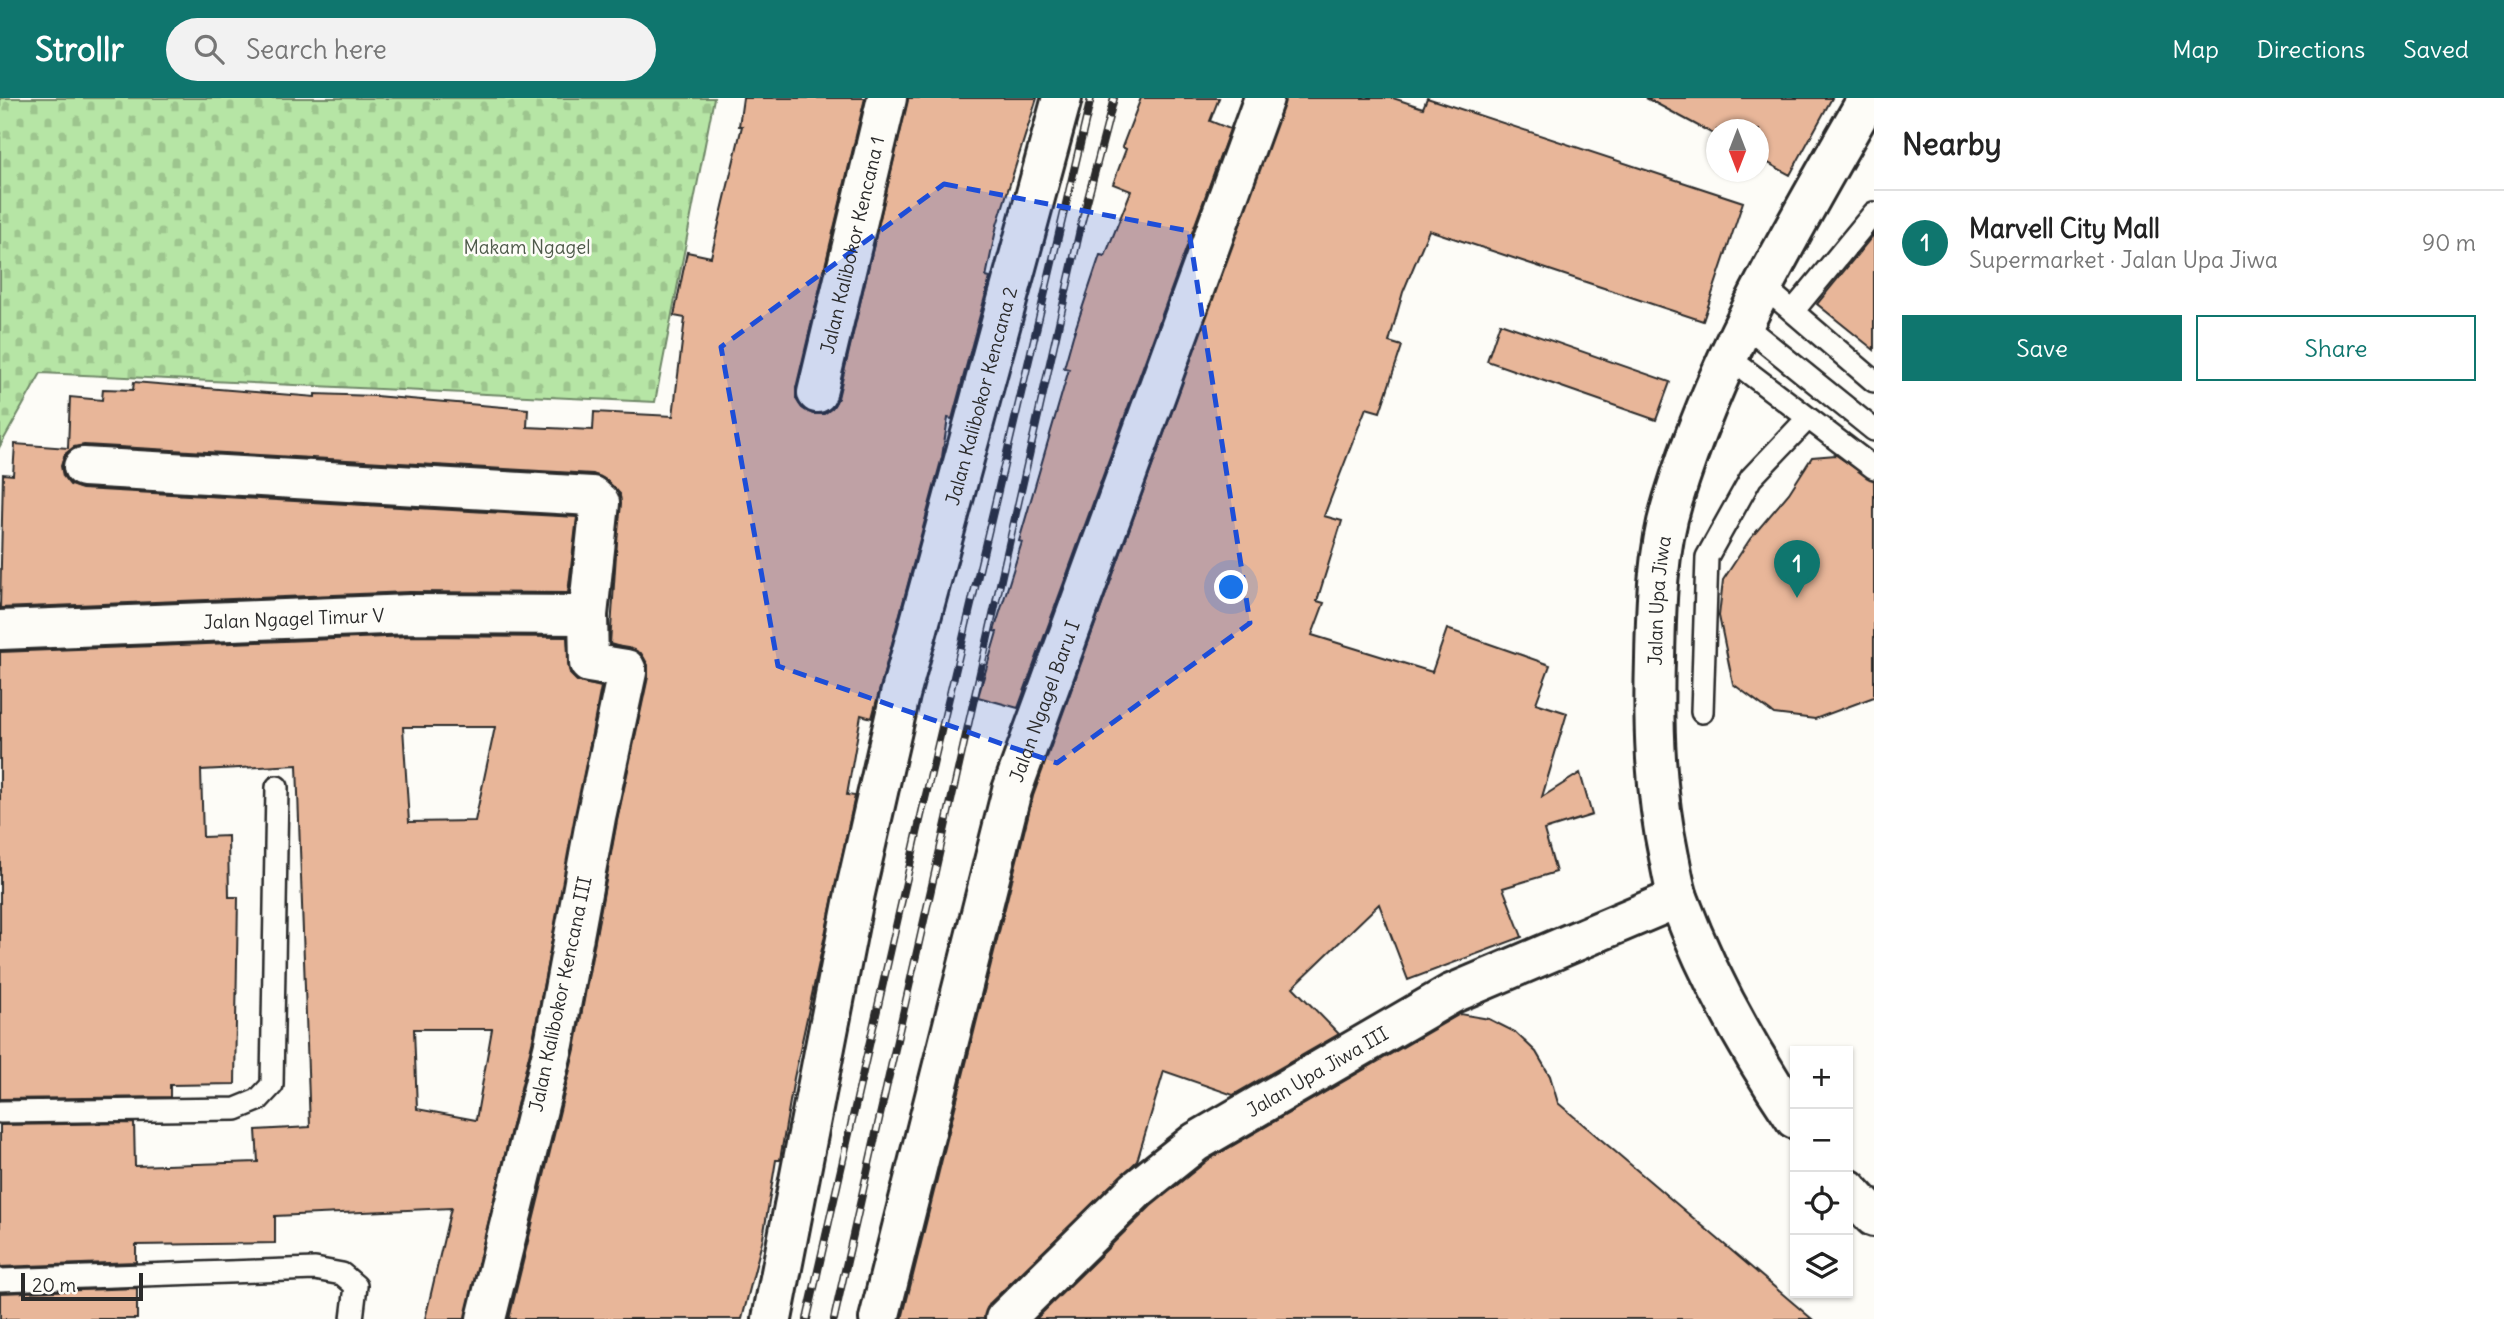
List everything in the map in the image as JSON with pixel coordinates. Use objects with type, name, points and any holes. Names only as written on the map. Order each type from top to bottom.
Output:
[{"type":"street","name":"Jalan Kalibokor Kencana 1","points":[[817,393],[887,98]]},
{"type":"street","name":"Jalan Kalibokor Kencana 2","points":[[772,1319],[855,893],[900,695],[1062,98]]},
{"type":"street","name":"Jalan Ngagel Baru I","points":[[879,1319],[1012,790],[1264,98]]},
{"type":"street","name":"Jalan Upa Jiwa","points":[[1790,1112],[1762,1071],[1729,1010],[1678,898],[1660,813],[1653,728],[1657,588],[1663,537],[1673,499],[1736,341],[1763,286],[1868,98]]},
{"type":"street","points":[[83,467],[592,496],[600,503],[588,615]]},
{"type":"street","name":"Jalan Ngagel Timur V","points":[[0,630],[410,614],[588,615]]},
{"type":"street","name":"Jalan Kalibokor Kencana III","points":[[486,1319],[554,1044],[626,669],[589,663],[588,615]]},
{"type":"street","name":"Jalan Upa Jiwa III","points":[[1005,1319],[1136,1190],[1196,1142],[1451,994],[1678,898]]},
{"type":"street","points":[[1853,1194],[1874,1217]]},
{"type":"lane","points":[[1794,310],[1874,213]]},
{"type":"lane","points":[[1763,286],[1874,381]]},
{"type":"lane","points":[[1736,341],[1808,418],[1874,468]]},
{"type":"lane","points":[[1736,341],[1874,430]]},
{"type":"lane","points":[[1702,712],[1707,557],[1751,478],[1808,418]]},
{"type":"lane","points":[[0,1112],[236,1109],[267,1093],[272,1085],[277,787]]},
{"type":"lane","points":[[0,1280],[315,1269],[342,1274],[356,1286],[352,1319]]},
{"type":"highlighted area","points":[[944,184],[1189,231],[1250,623],[1057,763],[778,666],[721,347]]},
{"type":"green space","name":"Makam Ngagel","points":[[0,98],[714,98],[655,402],[41,373],[0,446]]},
{"type":"building","points":[[743,98],[865,98],[796,388],[796,399],[802,408],[813,414],[824,414],[838,398],[908,98],[1037,98],[997,225],[986,277],[990,278],[952,419],[948,418],[942,457],[872,718],[861,715],[847,795],[855,796],[794,1078],[780,1160],[776,1160],[763,1238],[742,1319],[509,1319],[575,1049],[617,821],[648,677],[648,665],[641,653],[610,644],[620,494],[606,480],[593,474],[84,445],[74,447],[65,454],[61,466],[63,476],[70,485],[82,489],[577,517],[568,593],[409,592],[0,608],[3,474],[13,475],[15,444],[68,448],[70,397],[102,400],[103,389],[133,390],[134,382],[315,397],[315,394],[375,396],[528,409],[527,427],[593,430],[594,412],[673,416],[685,318],[674,316],[687,252],[711,257],[742,126],[739,126]]},
{"type":"building","points":[[1141,98],[1219,98],[1210,121],[1230,129],[1018,708],[978,697],[997,632],[994,631],[1022,542],[1019,541],[1069,369],[1064,368],[1073,336],[1100,255],[1105,256],[1131,191],[1113,184],[1126,149],[1122,147]]},
{"type":"building","points":[[1285,98],[1393,98],[1423,108],[1427,98],[1743,202],[1703,321],[1429,230],[1403,292],[1389,342],[1402,346],[1380,412],[1366,408],[1324,516],[1342,521],[1317,601],[1324,603],[1312,635],[1432,672],[1447,629],[1550,665],[1536,703],[1567,713],[1542,797],[1580,773],[1592,815],[1544,830],[1556,872],[1503,888],[1522,937],[1408,980],[1379,904],[1293,987],[1339,1034],[1233,1095],[1164,1071],[1137,1161],[990,1303],[984,1319],[902,1319],[1033,796]]},
{"type":"building","points":[[1646,98],[1832,98],[1790,175],[1769,163],[1769,119],[1706,119],[1706,130]]},
{"type":"building","points":[[1874,234],[1874,350],[1817,304]]},
{"type":"building","points":[[1500,323],[1670,382],[1656,420],[1487,361]]},
{"type":"building","points":[[1836,455],[1874,481],[1874,697],[1815,719],[1774,714],[1733,684],[1719,616],[1723,580],[1750,539],[1789,493],[1812,457]]},
{"type":"building","points":[[410,636],[567,637],[570,674],[577,681],[601,687],[533,1039],[465,1319],[425,1319],[451,1208],[275,1216],[275,1243],[136,1245],[136,1262],[0,1267],[0,1125],[134,1123],[135,1166],[258,1162],[256,1130],[310,1127],[297,765],[201,770],[203,837],[228,836],[229,897],[238,897],[235,1084],[170,1085],[170,1097],[0,1099],[0,652]],"holes":[[[403,727],[495,727],[475,821],[409,822]],[[414,1029],[492,1029],[476,1120],[417,1109]]]},
{"type":"building","points":[[1460,1014],[1489,1019],[1515,1032],[1536,1052],[1550,1076],[1558,1103],[1812,1319],[1036,1319],[1151,1206],[1208,1160]]},
{"type":"building","points":[[137,1288],[137,1319],[0,1319],[0,1293]]},
{"type":"railway","points":[[807,1319],[921,816],[1091,98]]},
{"type":"railway","points":[[834,1319],[1082,221],[1114,98]]},
{"type":"place","name":"Marvell City Mall","points":[[1797,598]]}]
